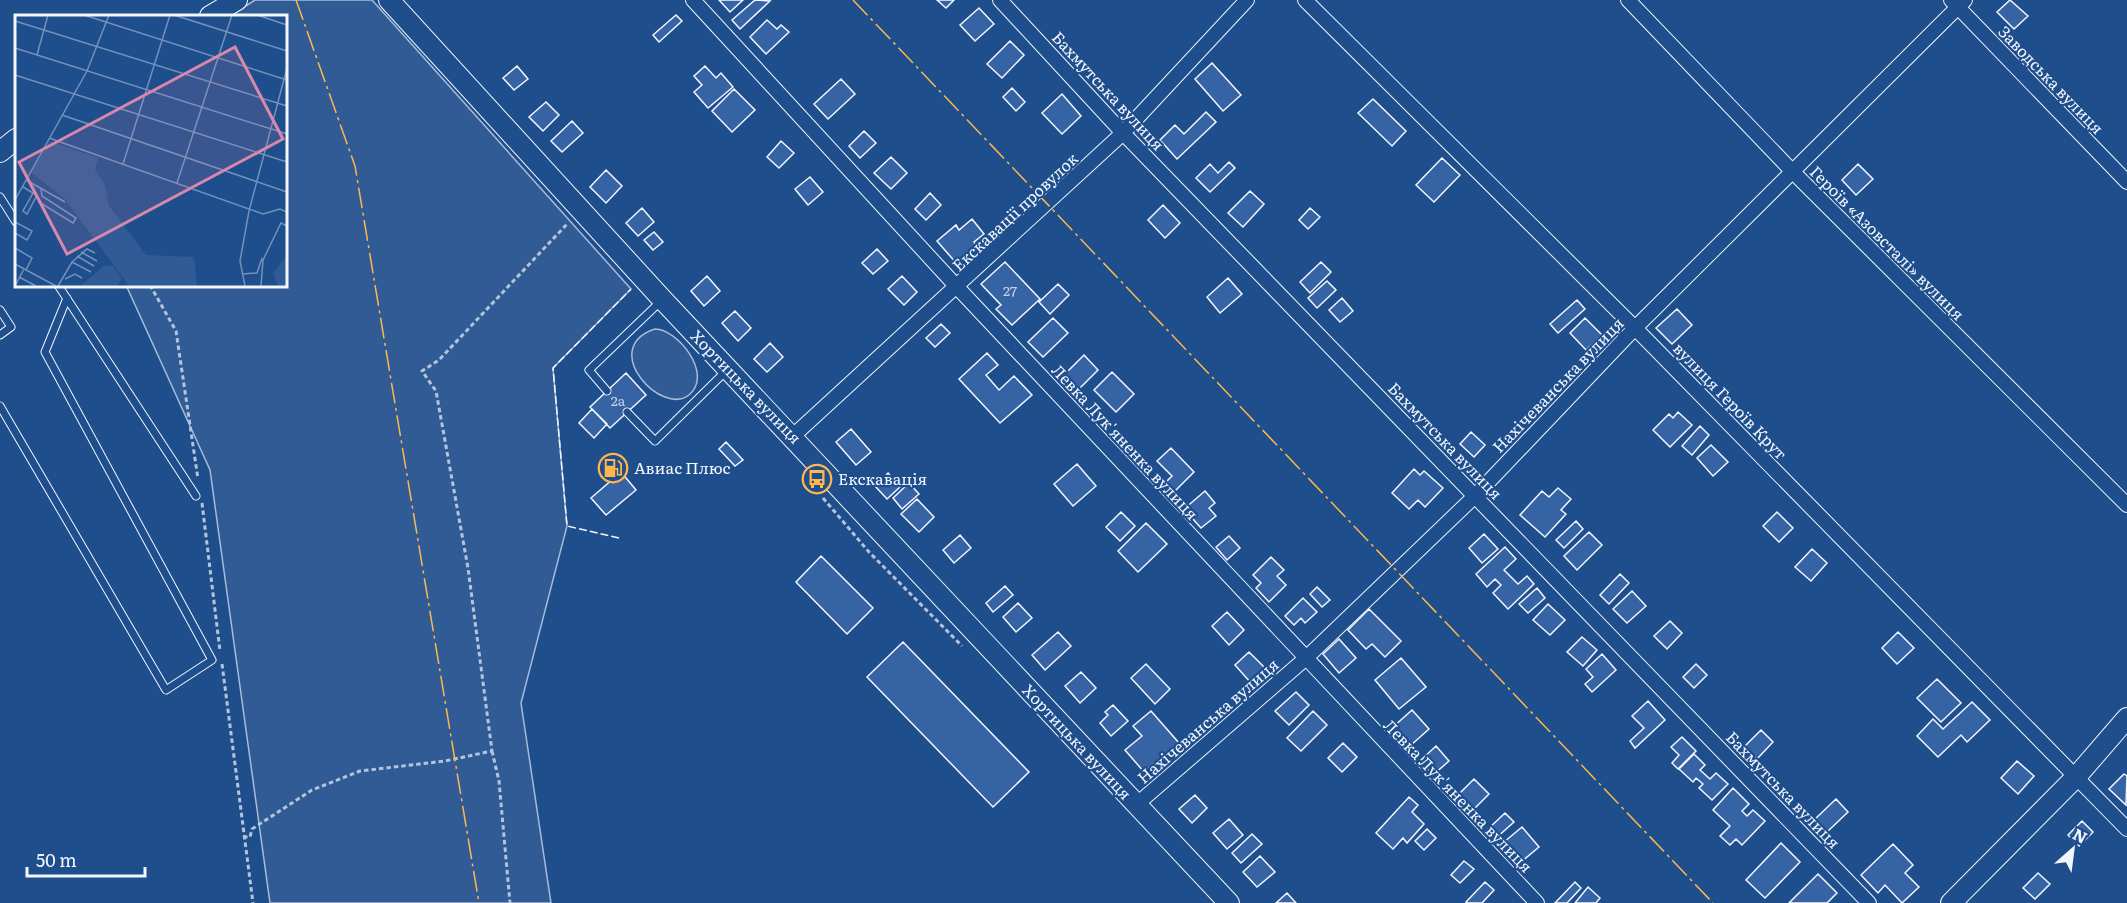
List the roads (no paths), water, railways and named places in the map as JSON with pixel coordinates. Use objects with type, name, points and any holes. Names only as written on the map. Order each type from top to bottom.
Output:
[{"type":"street","points":[[212,15],[237,0]]},
{"type":"street","name":"Хортицька вулиця","points":[[389,0],[663,300],[793,436],[1228,903]]},
{"type":"street","name":"Левка Лук'яненка вулиця","points":[[693,0],[957,287],[1537,903]]},
{"type":"street","name":"Бахмутська вулиця","points":[[999,0],[1124,133],[1869,903]]},
{"type":"street","name":"Екскавації провулок","points":[[793,436],[1124,133],[1247,0]]},
{"type":"street","name":"вулиця Героїв Крут","points":[[1305,0],[1635,328],[2127,829]]},
{"type":"street","name":"Героїв «Азовсталі» вулиця","points":[[1628,0],[1793,172],[2127,505]]},
{"type":"street","name":"Нахічеванська вулиця","points":[[1136,806],[1305,659],[1475,496],[1635,328],[1793,172],[1958,2]]},
{"type":"street","name":"Заводська вулиця","points":[[1958,2],[2127,182]]},
{"type":"street","points":[[0,152],[15,140]]},
{"type":"street","points":[[1951,903],[2076,777],[2127,718]]},
{"type":"lane","points":[[0,197],[15,220]]},
{"type":"lane","points":[[59,286],[196,495]]},
{"type":"lane","points":[[0,406],[166,690],[212,660],[45,352],[67,298]]},
{"type":"lane","points":[[607,391],[589,370],[663,300]]},
{"type":"lane","points":[[0,310],[11,327],[0,334]]},
{"type":"lane","points":[[627,412],[655,441],[728,369]]},
{"type":"place","name":"Авиас Плюс","points":[[613,468]]},
{"type":"place","name":"Екскавація","points":[[817,479]]}]
